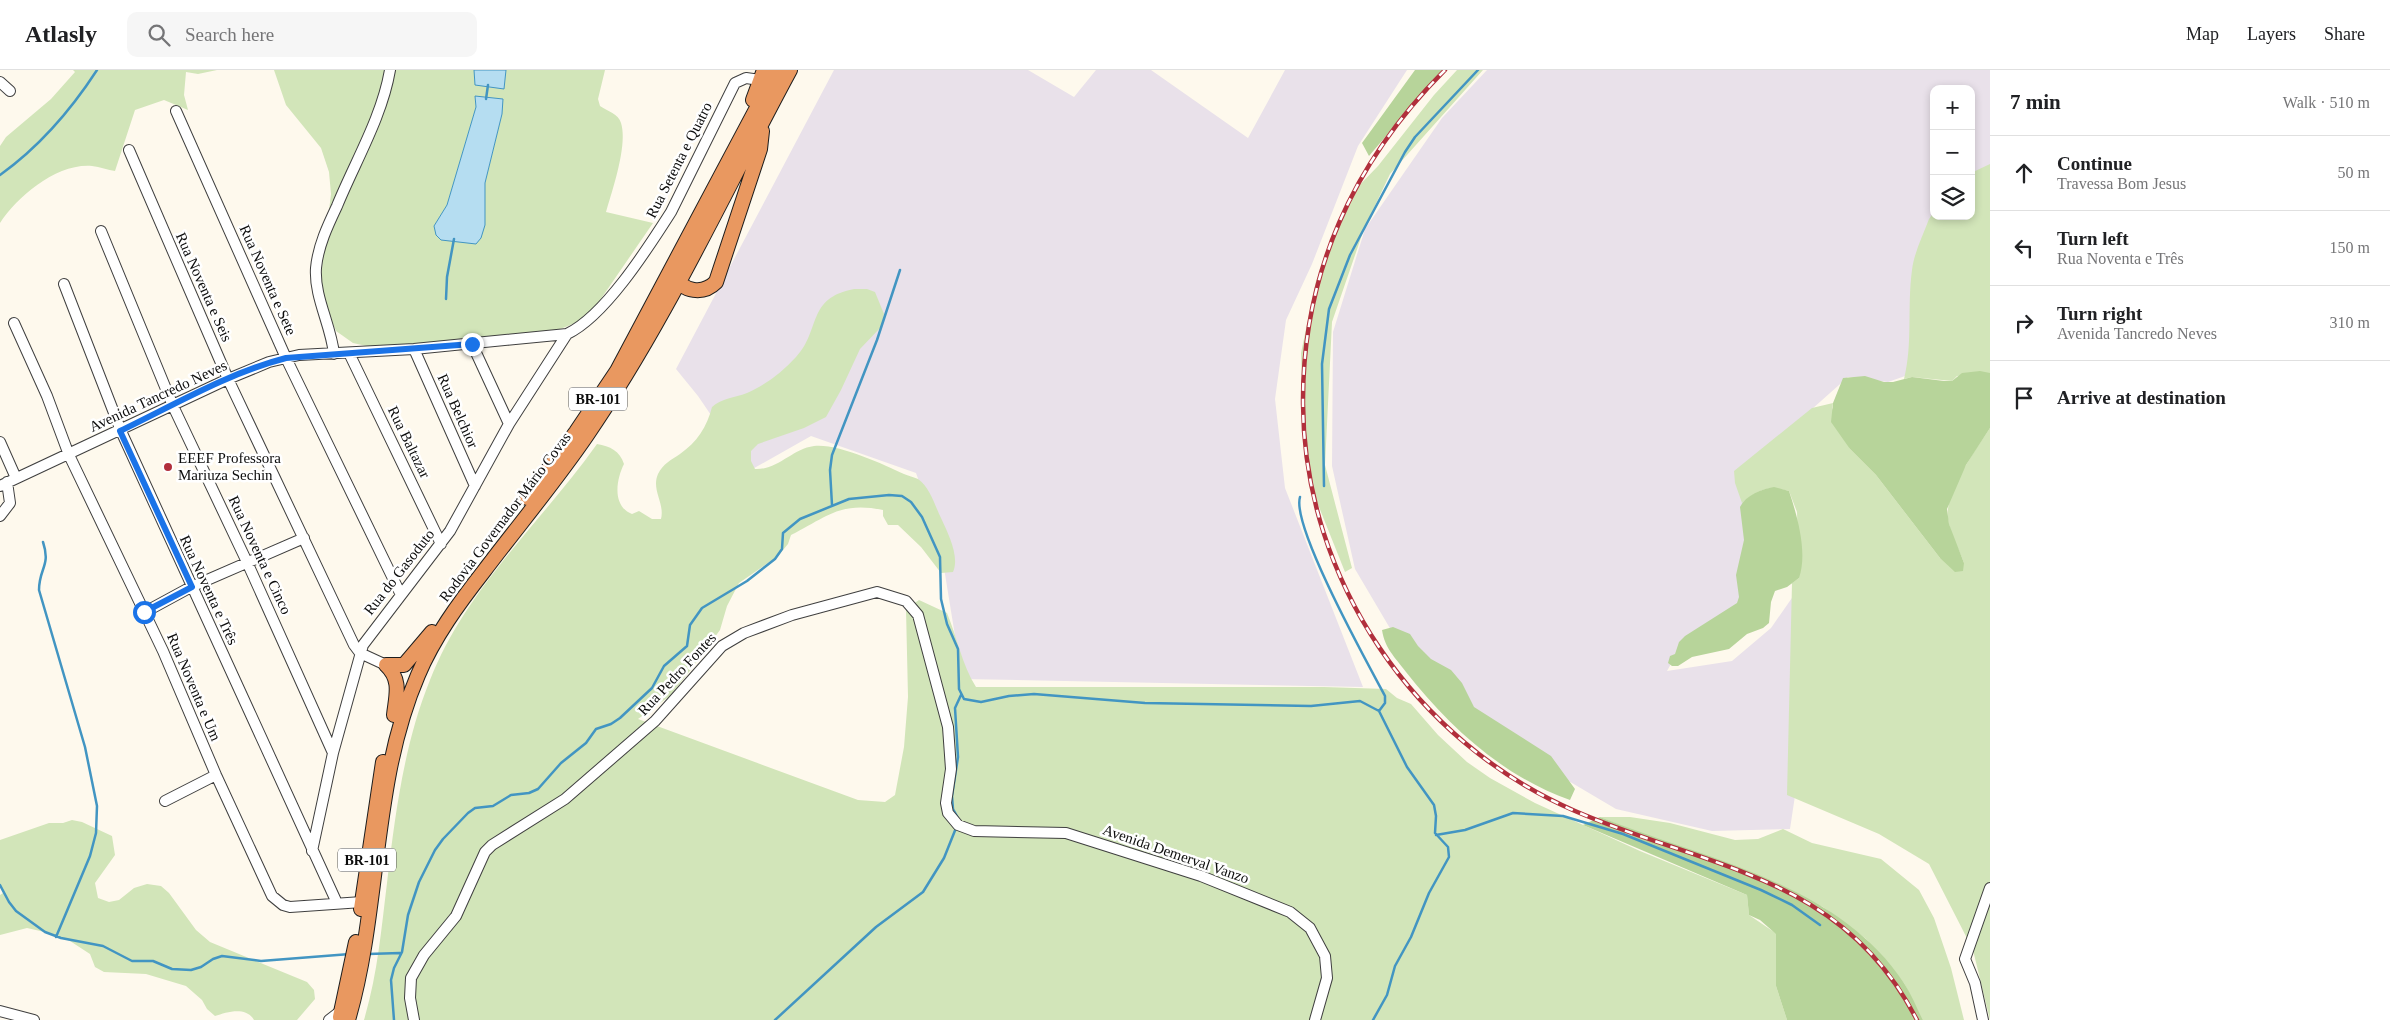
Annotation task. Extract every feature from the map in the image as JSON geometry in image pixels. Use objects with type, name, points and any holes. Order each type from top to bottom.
[{"type":"highway","name":"Rodovia Governador Mário Covas","points":[[343,1017],[361,966],[391,761],[402,720],[418,675],[435,641],[462,600],[586,436],[624,378],[679,283],[758,118],[777,70]]},
{"type":"highway","name":"Rodovia Governador Mário Covas","points":[[343,1017],[362,902],[380,772],[394,715],[408,680],[432,632],[454,598],[576,432],[616,371],[673,263],[758,118],[790,70]]},
{"type":"highway","points":[[673,263],[675,277],[679,283],[690,290],[700,291],[709,288],[720,273],[760,150],[758,118],[753,100],[762,75]]},
{"type":"highway","points":[[386,666],[404,665],[432,632]]},
{"type":"highway","points":[[386,666],[393,672],[396,680],[394,715]]},
{"type":"street","points":[[334,354],[331,333],[316,278],[319,251],[324,233],[375,116],[390,70]]},
{"type":"street","name":"Rua Setenta e Quatro","points":[[567,334],[583,325],[611,296],[659,231],[671,212],[735,83],[746,78],[762,75]]},
{"type":"street","points":[[0,82],[10,91]]},
{"type":"street","name":"Rua Noventa e Sete","points":[[176,111],[286,358],[401,595]]},
{"type":"street","name":"Rua Noventa e Seis","points":[[129,150],[228,379],[354,646],[360,653]]},
{"type":"street","name":"Rua Noventa e Cinco","points":[[101,231],[172,406],[247,562],[333,753]]},
{"type":"street","name":"Rua Noventa e Três","points":[[64,284],[120,431],[337,903]]},
{"type":"street","name":"Rua Noventa e Um","points":[[14,323],[47,396],[69,455],[144,612],[272,896],[283,905],[290,906],[362,902]]},
{"type":"street","name":"Avenida Tancredo Neves","points":[[8,482],[228,379],[269,362],[286,358],[414,349],[567,334]]},
{"type":"street","name":"Rua do Gasoduto","points":[[312,851],[333,753],[360,653],[367,638],[441,544],[509,424],[567,334]]},
{"type":"street","points":[[472,344],[509,424]]},
{"type":"street","name":"Rua Belchior","points":[[414,349],[475,486]]},
{"type":"street","name":"Rua Baltazar","points":[[349,353],[441,544]]},
{"type":"street","points":[[0,442],[10,503],[0,516]]},
{"type":"street","points":[[144,612],[192,587],[304,538]]},
{"type":"street","name":"Rua Pedro Fontes","points":[[414,1020],[410,998],[411,978],[424,955],[456,916],[481,860],[492,845],[565,799],[656,721],[722,646],[744,633],[784,618],[877,592],[888,594],[911,606],[918,615],[948,727],[950,769],[946,803],[948,813],[958,825]]},
{"type":"street","points":[[360,653],[386,666]]},
{"type":"street","points":[[164,801],[216,775]]},
{"type":"street","name":"Avenida Demerval Vanzo","points":[[958,825],[974,831],[1066,833],[1201,876],[1290,912],[1310,928],[1325,956],[1327,978],[1315,1020]]},
{"type":"street","points":[[1983,1020],[1975,983],[1964,959],[1990,888]]},
{"type":"street","points":[[5,1015],[34,1020]]},
{"type":"street","points":[[329,1020],[343,1017]]},
{"type":"shaded area","points":[[834,70],[1028,70],[1074,97],[1096,70],[1151,70],[1248,138],[1285,70],[1407,70],[1358,146],[1312,264],[1286,320],[1275,399],[1285,488],[1363,687],[962,679],[939,537],[916,473],[811,436],[749,471],[698,396],[676,369]]},
{"type":"shaded area","points":[[1487,70],[1990,70],[1990,166],[1975,176],[1975,85],[1930,85],[1930,220],[1933,220],[1908,375],[1888,382],[1848,377],[1738,475],[1746,510],[1744,599],[1682,644],[1667,671],[1732,661],[1771,628],[1794,595],[1816,656],[1790,829],[1712,831],[1616,809],[1501,741],[1391,630],[1355,569],[1332,466],[1333,332],[1365,229],[1442,118]]},
{"type":"green space","points":[[73,70],[217,70],[198,74],[186,72],[184,95],[188,110],[164,100],[135,110],[115,171],[92,166],[79,166],[65,170],[40,183],[28,192],[0,223],[0,146],[6,137],[51,99],[75,72]]},
{"type":"green space","points":[[274,70],[474,70],[504,88],[506,70],[605,70],[598,99],[600,106],[618,117],[623,132],[621,155],[606,212],[653,223],[591,312],[560,329],[545,333],[371,347],[353,343],[336,331],[325,305],[321,277],[331,194],[329,172],[321,148],[286,105]],"holes":[[[475,97],[502,114],[485,183],[485,225],[469,243],[460,241],[434,226],[447,205],[476,107]]]},
{"type":"green space","points":[[1415,70],[1442,70],[1369,156],[1362,143]]},
{"type":"green space","points":[[1457,70],[1483,70],[1390,174],[1364,229],[1332,322],[1325,465],[1352,568],[1345,572],[1313,492],[1303,419],[1301,353],[1316,281],[1350,195],[1378,166],[1434,95]]},
{"type":"green space","points":[[1990,164],[1990,373],[1957,376],[1952,381],[1912,377],[1904,379],[1909,339],[1912,270],[1915,257],[1930,218],[1930,220],[1975,220],[1975,171]]},
{"type":"green space","points":[[854,289],[867,289],[875,292],[884,314],[881,327],[860,349],[826,417],[804,428],[758,444],[751,451],[751,461],[755,469],[763,468],[778,463],[806,448],[824,446],[860,455],[918,479],[929,492],[950,538],[955,559],[953,572],[941,573],[921,547],[898,525],[888,525],[883,516],[883,510],[856,508],[834,512],[791,535],[788,544],[778,556],[739,583],[727,606],[720,630],[692,668],[670,696],[638,719],[858,800],[885,802],[895,795],[904,747],[908,697],[906,609],[919,600],[947,613],[963,660],[976,687],[1324,687],[1386,689],[1397,698],[1411,704],[1438,735],[1467,762],[1490,778],[1535,803],[1640,851],[1747,895],[1749,915],[1777,934],[1776,986],[1787,1020],[364,1020],[376,968],[393,832],[413,729],[430,680],[445,647],[463,615],[506,557],[597,444],[614,450],[624,464],[618,485],[621,505],[632,514],[639,511],[652,519],[661,519],[662,513],[656,486],[658,474],[665,465],[696,439],[707,421],[712,407],[724,400],[754,390],[779,373],[804,347],[816,317],[828,300],[839,293]]},
{"type":"green space","points":[[1980,371],[1990,373],[1990,428],[1966,465],[1947,509],[1949,524],[1964,563],[1963,571],[1955,572],[1940,558],[1876,475],[1850,449],[1831,422],[1833,403],[1843,378],[1865,376],[1884,382],[1893,382],[1912,377],[1952,381],[1962,373]]},
{"type":"green space","points":[[1833,403],[1832,408],[1850,449],[1876,475],[1940,558],[1964,563],[1951,530],[1948,508],[1951,496],[1962,472],[1990,428],[1990,1020],[1973,950],[1929,864],[1879,834],[1787,795],[1792,583],[1799,578],[1797,512],[1789,491],[1782,489],[1764,489],[1742,503],[1735,483],[1734,471],[1812,408]]},
{"type":"green space","points":[[1774,487],[1789,491],[1795,511],[1802,546],[1799,578],[1787,587],[1775,591],[1771,602],[1769,623],[1763,628],[1747,634],[1729,649],[1692,657],[1678,666],[1672,666],[1668,663],[1670,656],[1675,654],[1679,642],[1685,636],[1737,603],[1739,597],[1736,575],[1744,540],[1740,507],[1746,499],[1755,493]]},
{"type":"green space","points":[[1393,627],[1410,634],[1418,646],[1431,659],[1451,670],[1462,683],[1474,707],[1551,756],[1575,789],[1570,800],[1546,790],[1500,764],[1459,731],[1440,712],[1391,652],[1385,642],[1382,630]]},
{"type":"green space","points":[[1600,817],[1630,817],[1670,823],[1735,840],[1758,839],[1783,829],[1812,843],[1881,859],[1919,890],[1934,918],[1951,968],[1964,1020],[1923,1020],[1904,983],[1881,955],[1865,938],[1823,907]]},
{"type":"green space","points":[[1600,817],[1766,878],[1806,897],[1843,920],[1876,949],[1904,983],[1923,1020],[1787,1020],[1776,986],[1776,934],[1760,920],[1749,915],[1747,895],[1583,825]]},
{"type":"green space","points":[[72,820],[82,822],[112,836],[115,855],[95,883],[98,898],[109,902],[119,900],[134,888],[147,884],[161,886],[169,893],[196,930],[210,942],[307,982],[314,990],[315,999],[297,1020],[254,1020],[246,1013],[236,1011],[215,1016],[207,1009],[202,1000],[186,986],[146,974],[104,972],[95,967],[90,954],[70,941],[49,933],[27,928],[0,935],[0,895],[3,893],[0,885],[0,840],[49,823],[63,823]]},
{"type":"water","points":[[474,70],[506,70],[504,89],[475,85]]},
{"type":"water","points":[[475,96],[503,99],[502,114],[485,183],[485,225],[481,238],[476,244],[441,240],[436,235],[434,226],[447,205],[476,107]]},
{"type":"waterway","points":[[0,175],[41,140],[65,113],[97,70]]},
{"type":"waterway","points":[[1324,486],[1322,364],[1329,309],[1350,255],[1405,152],[1415,137],[1478,70]]},
{"type":"waterway","points":[[486,99],[488,85]]},
{"type":"waterway","points":[[446,299],[447,277],[454,239]]},
{"type":"waterway","points":[[832,505],[830,470],[832,455],[877,340],[900,270]]},
{"type":"waterway","points":[[394,1020],[391,980],[394,968],[402,952],[408,915],[419,882],[435,850],[443,839],[475,808],[493,806],[511,795],[529,793],[538,789],[561,763],[586,743],[596,729],[611,724],[620,718],[652,688],[664,666],[687,646],[690,625],[702,608],[747,581],[775,559],[782,549],[783,533],[800,519],[849,499],[889,495],[902,496],[911,502],[922,517],[940,557],[941,599],[947,624],[958,649],[959,689],[964,699],[981,702],[1009,696],[1034,694],[1145,703],[1311,706],[1360,701],[1379,711],[1407,767],[1434,805],[1436,816],[1435,833],[1448,847],[1449,857],[1429,893],[1411,937],[1395,966],[1387,995],[1373,1020]]},
{"type":"waterway","points":[[1300,497],[1300,513],[1318,564],[1348,627],[1385,696],[1385,703],[1379,711]]},
{"type":"waterway","points":[[43,542],[46,557],[39,590],[85,747],[97,806],[96,833],[90,856],[56,937]]},
{"type":"waterway","points":[[958,818],[953,809],[952,796],[958,757],[955,708],[961,695]]},
{"type":"waterway","points":[[1436,835],[1465,830],[1513,813],[1563,816],[1623,834],[1761,890],[1792,905],[1820,925]]},
{"type":"waterway","points":[[775,1020],[876,927],[923,892],[944,858],[956,828]]},
{"type":"waterway","points":[[0,885],[16,911],[45,932],[61,938],[103,946],[132,961],[153,961],[172,969],[191,970],[222,956],[261,961],[350,954]]},
{"type":"waterway","points":[[368,954],[400,953]]},
{"type":"railway","points":[[1445,70],[1412,105],[1384,143],[1359,182],[1339,223],[1323,265],[1312,310],[1305,356],[1303,404],[1308,469],[1323,532],[1347,592],[1379,648],[1419,698],[1465,743],[1517,781],[1575,811],[1625,831],[1723,864],[1769,883],[1812,905],[1851,934],[1887,972],[1917,1020]]},
{"type":"place","name":"EEEF Professora Mariuza Sechin","points":[[168,467]]},
{"type":"route","points":[[144,612],[192,587],[120,431],[228,379],[269,362],[299,355],[472,344]]}]
